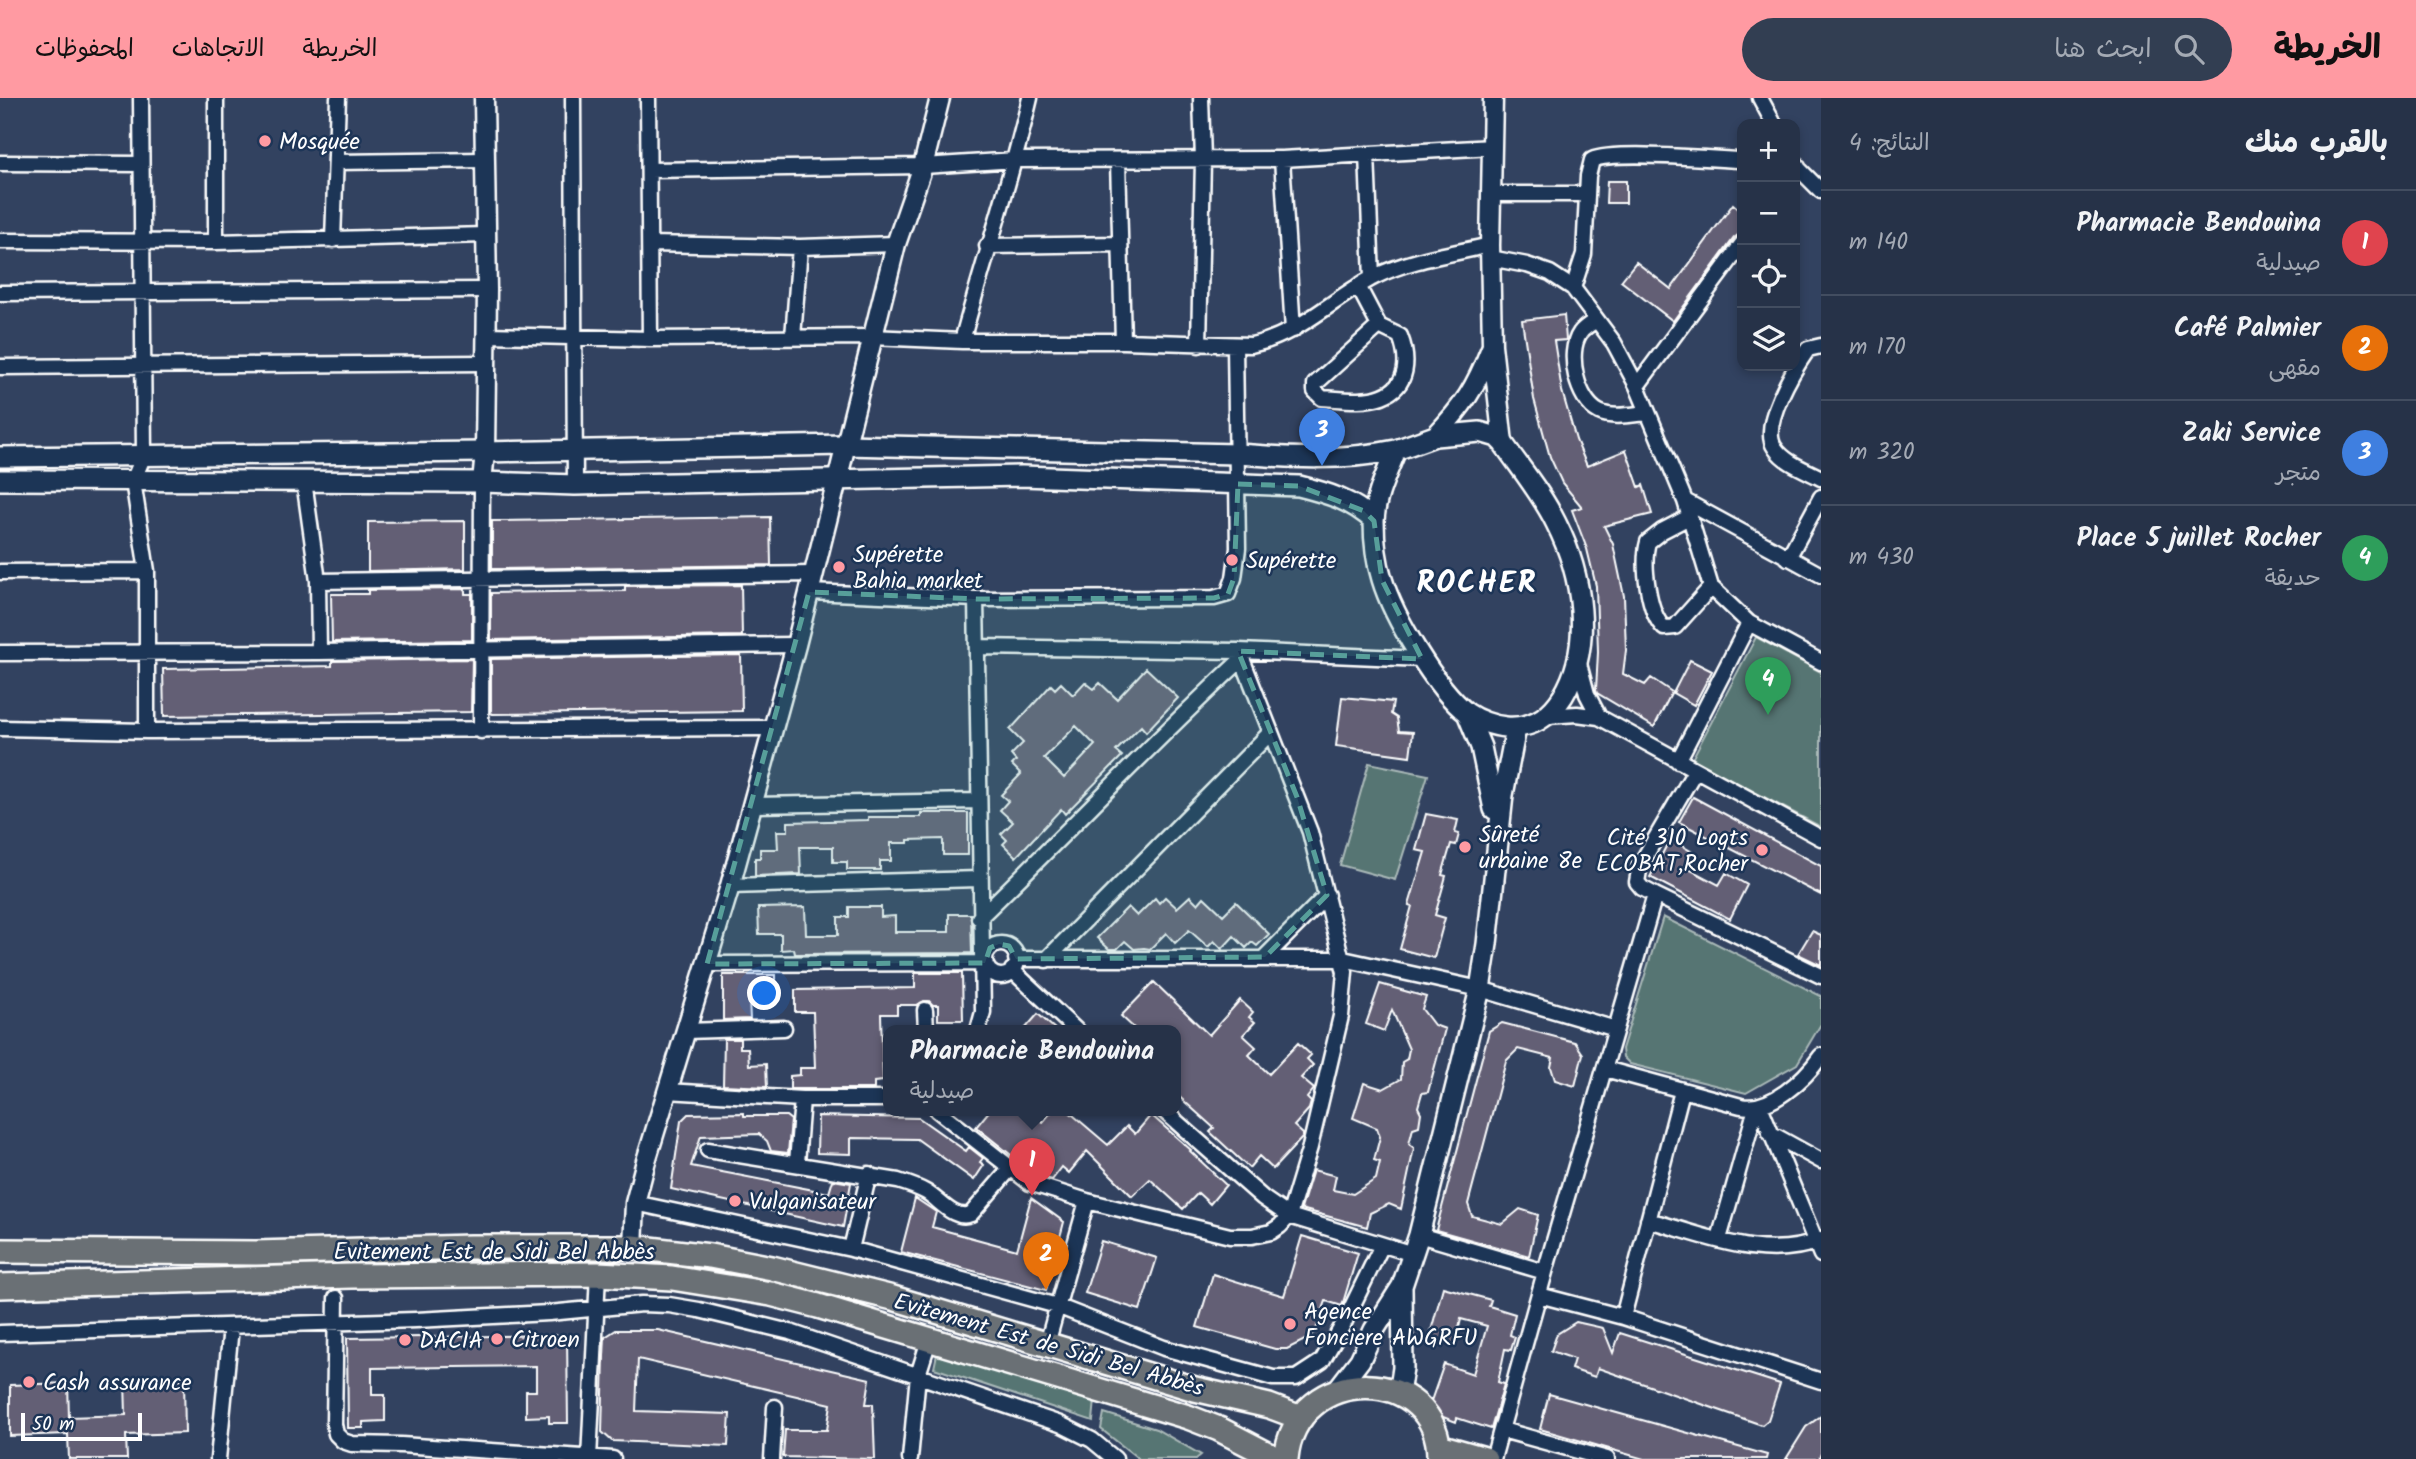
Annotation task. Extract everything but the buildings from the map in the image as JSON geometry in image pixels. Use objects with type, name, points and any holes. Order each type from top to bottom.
[{"type":"highway","name":"Evitement Est de Sidi Bel Abbès","points":[[0,1251],[256,1253],[470,1247],[633,1247],[710,1256],[772,1268],[893,1298],[1195,1389],[1269,1406],[1301,1418]]},
{"type":"highway","name":"Evitement Est de Sidi Bel Abbès","points":[[0,1286],[352,1276],[598,1273],[671,1278],[771,1294],[849,1314],[1188,1417],[1219,1429],[1277,1459]]},
{"type":"highway","points":[[1286,1459],[1292,1432],[1317,1401],[1337,1390],[1368,1385],[1399,1394],[1410,1401],[1429,1421],[1439,1453],[1485,1459]]},
{"type":"main road","points":[[0,457],[845,445],[1237,454],[1286,458],[1365,457],[1396,450],[1435,436],[1479,432],[1497,437],[1503,443],[1557,524],[1571,563],[1581,606],[1581,636],[1578,660],[1570,685],[1547,716],[1531,725],[1516,728],[1490,724],[1467,713]]},
{"type":"main road","points":[[1396,450],[1376,502],[1376,552],[1382,580],[1422,659],[1467,713],[1486,762],[1498,830]]},
{"type":"main road","points":[[0,480],[482,482],[575,485],[1022,476],[1299,486],[1354,505],[1374,521]]},
{"type":"main road","points":[[1337,1390],[1360,1360],[1374,1330],[1402,1286],[1419,1235],[1480,989],[1498,830],[1516,728]]},
{"type":"main road","points":[[1399,1394],[1404,1368],[1402,1286]]},
{"type":"street","points":[[141,98],[144,455],[134,481],[147,571],[146,731]]},
{"type":"street","points":[[216,98],[216,242]]},
{"type":"street","points":[[333,240],[338,98]]},
{"type":"street","points":[[481,731],[480,578],[487,289],[484,98]]},
{"type":"street","points":[[573,98],[575,485]]},
{"type":"street","points":[[648,98],[650,339]]},
{"type":"street","points":[[633,1247],[635,1203],[656,1124],[730,886],[796,645],[871,337],[896,244],[923,166],[940,98]]},
{"type":"street","points":[[961,341],[987,246],[1016,160],[1030,98]]},
{"type":"street","points":[[1199,345],[1203,160],[1201,98]]},
{"type":"street","points":[[1493,98],[1490,251],[1492,345],[1503,443]]},
{"type":"street","points":[[1760,98],[1771,119]]},
{"type":"street","points":[[649,170],[923,166],[1016,160],[1282,159],[1493,147]]},
{"type":"street","points":[[1367,154],[1372,278]]},
{"type":"street","points":[[1573,288],[1584,254],[1590,164],[1597,157],[1737,160]]},
{"type":"street","points":[[1282,159],[1293,330]]},
{"type":"street","points":[[336,162],[485,160]]},
{"type":"street","points":[[1118,161],[1123,341]]},
{"type":"street","points":[[0,163],[141,164]]},
{"type":"street","points":[[1800,172],[1821,191]]},
{"type":"street","points":[[1492,194],[1587,194]]},
{"type":"street","points":[[0,241],[216,242],[486,235]]},
{"type":"street","points":[[650,244],[800,247],[896,244]]},
{"type":"street","points":[[987,246],[1119,244]]},
{"type":"street","points":[[1637,386],[1741,245]]},
{"type":"street","points":[[793,337],[800,247]]},
{"type":"street","points":[[486,335],[650,339],[871,337],[961,341],[1123,341],[1251,345],[1272,341],[1293,330],[1358,286],[1393,268],[1490,251],[1550,273],[1573,288],[1626,363],[1637,386],[1685,501],[1711,587],[1749,623],[1821,662]]},
{"type":"street","points":[[1358,286],[1379,326],[1399,337],[1406,351],[1406,369],[1399,385],[1383,396],[1368,399],[1322,398],[1315,391],[1315,384],[1379,326]]},
{"type":"street","points":[[0,293],[487,289]]},
{"type":"street","points":[[1597,320],[1586,326],[1578,335],[1575,345],[1575,372],[1584,397],[1592,408],[1609,415],[1648,413]]},
{"type":"street","points":[[809,592],[976,599],[1214,598],[1228,594],[1234,578],[1238,548],[1235,345]]},
{"type":"street","points":[[1435,436],[1462,407],[1479,378],[1492,345]]},
{"type":"street","points":[[1821,346],[1808,349],[1796,365],[1771,423],[1769,437],[1776,450],[1793,464],[1821,478]]},
{"type":"street","points":[[0,367],[485,363]]},
{"type":"street","points":[[304,481],[318,581],[319,652]]},
{"type":"street","points":[[1788,558],[1821,497]]},
{"type":"street","points":[[1685,501],[1821,575]]},
{"type":"street","points":[[1689,517],[1661,531],[1648,542],[1646,571],[1656,617],[1664,628],[1675,627],[1711,587]]},
{"type":"street","points":[[0,572],[147,571]]},
{"type":"street","points":[[318,581],[814,573]]},
{"type":"street","points":[[976,599],[979,918],[983,963],[979,1025]]},
{"type":"street","points":[[1678,761],[1749,623]]},
{"type":"street","points":[[0,653],[319,652],[796,645]]},
{"type":"street","points":[[977,647],[1422,659]]},
{"type":"street","points":[[944,1116],[1030,1183],[1087,1201],[1230,1236],[1252,1236],[1271,1232],[1289,1216],[1310,1147],[1341,1016],[1345,983],[1343,959],[1310,832],[1241,655]]},
{"type":"street","points":[[979,918],[1096,804],[1241,655]]},
{"type":"street","points":[[1578,660],[1587,694],[1600,717]]},
{"type":"street","points":[[1547,716],[1600,717],[1821,838]]},
{"type":"street","points":[[0,727],[146,731],[773,728]]},
{"type":"street","points":[[1046,960],[1271,732]]},
{"type":"street","points":[[1695,771],[1640,865],[1637,882],[1655,895],[1821,976]]},
{"type":"street","points":[[751,804],[978,801]]},
{"type":"street","points":[[730,886],[979,878]]},
{"type":"street","points":[[1265,957],[1327,895]]},
{"type":"street","points":[[1493,1459],[1655,895]]},
{"type":"street","points":[[983,963],[990,948],[999,944],[1009,946],[1013,950],[1014,965],[1071,1025]]},
{"type":"street","points":[[983,963],[996,975],[1002,975],[1014,965],[1046,960],[1265,957],[1343,959],[1480,989],[1616,1029]]},
{"type":"street","points":[[706,964],[983,963]]},
{"type":"street","points":[[925,1010],[926,1025]]},
{"type":"street","points":[[687,1031],[784,1028]]},
{"type":"street","points":[[1605,1069],[1741,1106],[1758,1107],[1815,1076],[1821,1056]]},
{"type":"street","points":[[667,1091],[802,1099],[883,1099]]},
{"type":"street","points":[[1623,1317],[1682,1091]]},
{"type":"street","points":[[797,1163],[802,1099]]},
{"type":"street","points":[[1648,1220],[1759,1249],[1774,1251],[1819,1246],[1758,1107]]},
{"type":"street","points":[[1719,1239],[1758,1107]]},
{"type":"street","points":[[1170,1116],[1263,1198],[1289,1216],[1413,1254]]},
{"type":"street","points":[[1770,1133],[1821,1161]]},
{"type":"street","points":[[708,1150],[869,1174],[898,1181],[928,1193],[954,1213],[964,1216],[971,1214],[1010,1169]]},
{"type":"street","points":[[851,1249],[869,1174]]},
{"type":"street","points":[[1047,1344],[1087,1201]]},
{"type":"street","points":[[635,1203],[851,1249],[1057,1306],[1164,1348],[1273,1378],[1296,1378],[1322,1361],[1382,1245]]},
{"type":"street","points":[[1419,1235],[1545,1272]]},
{"type":"street","points":[[589,1457],[598,1273]]},
{"type":"street","points":[[352,1276],[336,1298],[334,1424],[336,1434],[343,1441],[401,1452],[613,1459]]},
{"type":"street","points":[[314,1278],[336,1298]]},
{"type":"street","points":[[1539,1295],[1623,1317],[1821,1381]]},
{"type":"street","points":[[0,1333],[336,1323],[597,1309],[642,1304],[669,1305],[790,1332],[1060,1424],[1092,1440],[1115,1459]]},
{"type":"street","points":[[218,1459],[230,1327]]},
{"type":"street","points":[[910,1459],[918,1375],[929,1340]]},
{"type":"street","points":[[772,1459],[775,1407]]},
{"type":"street","points":[[1502,1430],[1607,1459]]},
{"type":"highlighted area","points":[[1238,484],[1299,486],[1364,511],[1374,521],[1382,580],[1422,659],[1238,651],[1297,797],[1327,895],[1265,957],[1016,959],[1009,946],[999,944],[990,948],[985,963],[707,964],[809,592],[976,599],[1214,598],[1228,594],[1234,578]]},
{"type":"green space","points":[[1756,637],[1821,672],[1821,827],[1692,759]]},
{"type":"green space","points":[[1369,763],[1428,775],[1395,880],[1340,865]]},
{"type":"green space","points":[[1663,917],[1821,996],[1821,1024],[1797,1064],[1746,1093],[1630,1064],[1623,1057],[1622,1049]]},
{"type":"green space","points":[[937,1354],[1095,1400],[1093,1421],[934,1368]]},
{"type":"green space","points":[[1104,1413],[1156,1429],[1201,1455],[1196,1459],[1139,1459],[1101,1429]]},
{"type":"place","name":"Mosquée","points":[[265,141]]},
{"type":"place","name":"Zaki Service","points":[[1322,466]]},
{"type":"place","name":"Supérette","points":[[1232,560]]},
{"type":"place","name":"Supérette Bahia market","points":[[839,567]]},
{"type":"place","name":"Place 5 juillet Rocher","points":[[1768,715]]},
{"type":"place","name":"Sûreté urbaine 8e","points":[[1465,847]]},
{"type":"place","name":"Cité 310 Logts ECOBAT,Rocher","points":[[1762,850]]},
{"type":"place","name":"Pharmacie Bendouina","points":[[1032,1196]]},
{"type":"place","name":"Vulganisateur","points":[[735,1201]]},
{"type":"place","name":"Café Palmier","points":[[1046,1290]]},
{"type":"place","name":"Agence Fonciere AWGRFU","points":[[1290,1324]]},
{"type":"place","name":"Citroen","points":[[497,1339]]},
{"type":"place","name":"DACIA","points":[[405,1340]]},
{"type":"place","name":"Cash assurance","points":[[29,1382]]},
{"type":"district","name":"ROCHER","points":[[1477,582]]}]
